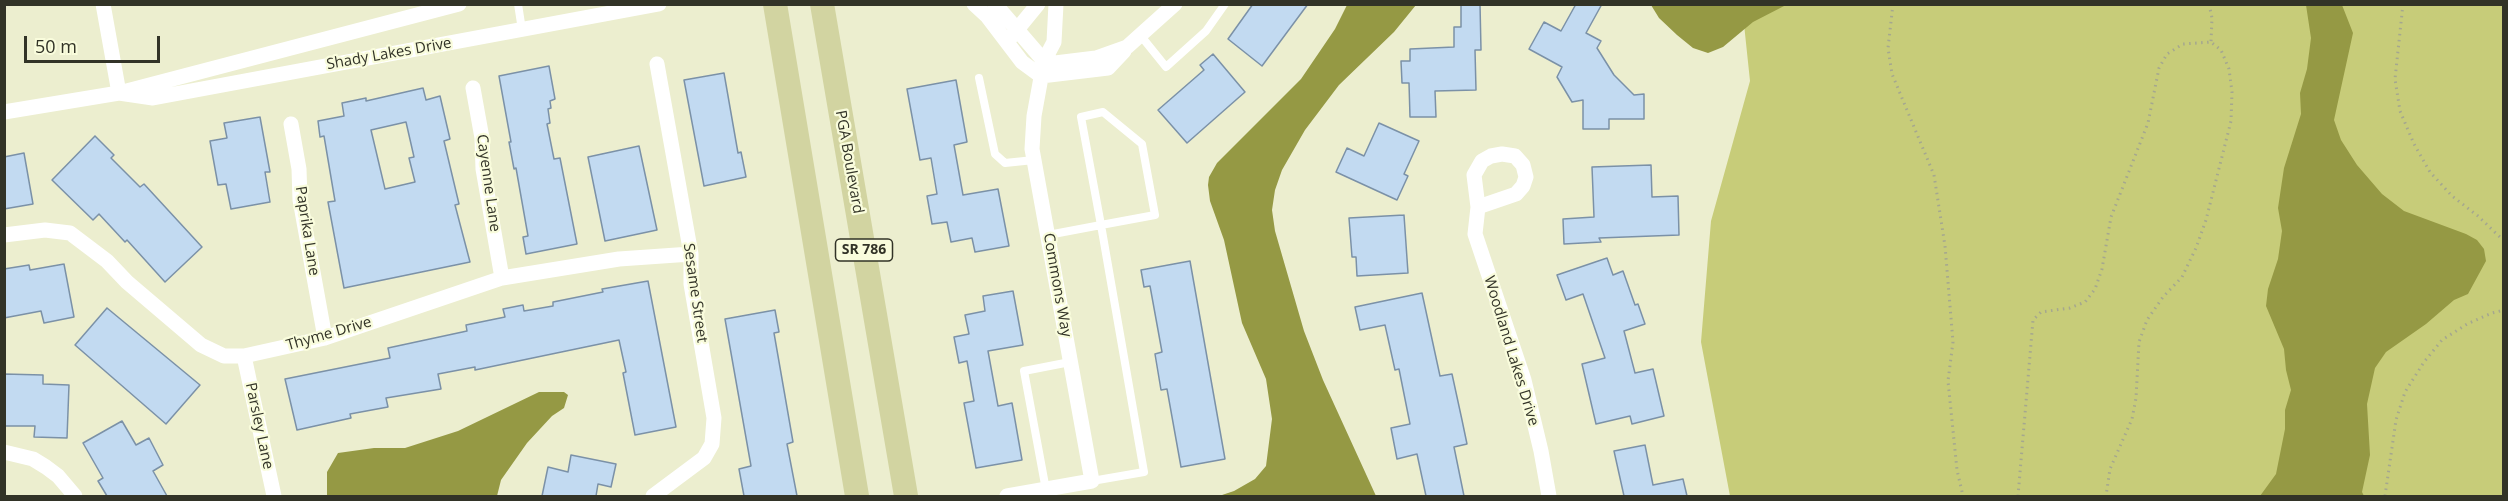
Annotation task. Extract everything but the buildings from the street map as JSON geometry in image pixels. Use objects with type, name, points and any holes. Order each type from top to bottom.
[{"type":"main road","name":"SR 786","points":[[775,4],[857,496]]},
{"type":"main road","name":"PGA Boulevard","points":[[822,4],[906,496]]},
{"type":"street","points":[[103,4],[118,93]]},
{"type":"street","name":"Shady Lakes Drive","points":[[4,112],[118,93],[459,4]]},
{"type":"street","name":"Shady Lakes Drive","points":[[118,93],[153,98],[659,4]]},
{"type":"street","points":[[974,4],[1012,36],[1043,69],[1055,63],[1096,58],[1127,47],[1175,4]]},
{"type":"street","points":[[995,4],[1012,36]]},
{"type":"street","points":[[1012,36],[1038,4]]},
{"type":"street","name":"Commons Way","points":[[1056,4],[1054,42],[1043,69],[1034,116],[1032,149],[1092,482]]},
{"type":"street","name":"Sesame Street","points":[[653,496],[704,458],[712,444],[714,418],[691,284],[691,254],[657,64]]},
{"type":"street","name":"Cayenne Lane","points":[[473,88],[482,138],[483,169],[502,278]]},
{"type":"street","name":"Paprika Lane","points":[[291,124],[299,169],[300,200],[325,338]]},
{"type":"street","name":"Woodland Lakes Drive","points":[[1478,207],[1475,220],[1478,248],[1524,381],[1549,496]]},
{"type":"street","name":"Thyme Drive","points":[[4,235],[45,230],[70,232],[107,261],[127,282],[201,345],[224,356],[244,356],[325,338],[502,278],[619,259],[691,254]]},
{"type":"street","name":"Parsley Lane","points":[[244,356],[274,496]]},
{"type":"street","points":[[4,452],[33,459],[46,466],[75,496]]},
{"type":"street","points":[[1007,496],[1092,482]]},
{"type":"lane","points":[[518,4],[522,30]]},
{"type":"lane","points":[[1141,36],[1166,67],[1206,32],[1224,4]]},
{"type":"lane","points":[[979,78],[995,154],[1005,163],[1034,160]]},
{"type":"lane","points":[[1048,235],[1101,225],[1155,215],[1142,144],[1103,112],[1081,117],[1101,225],[1144,472],[1092,482]]},
{"type":"lane","points":[[1046,490],[1024,371],[1070,362]]},
{"type":"path","points":[[1893,4],[1888,48],[1892,74],[1935,175],[1945,246],[1953,342],[1948,381],[1957,470],[1963,496]]},
{"type":"path","points":[[2209,4],[2212,18],[2211,42]]},
{"type":"path","points":[[2403,4],[2395,80],[2400,111],[2414,144],[2430,172],[2452,196],[2478,216],[2504,241]]},
{"type":"path","points":[[2018,496],[2033,320],[2041,312],[2070,308],[2085,302],[2096,289],[2111,217],[2148,123],[2159,68],[2167,54],[2183,44],[2211,42],[2221,50],[2229,69],[2232,92],[2231,121],[2206,220],[2196,248],[2182,277],[2163,297],[2147,320],[2139,342],[2136,398],[2132,419],[2110,469],[2106,496]]},
{"type":"path","points":[[2385,496],[2396,420],[2405,392],[2424,362],[2442,340],[2467,324],[2504,310]]},
{"type":"shaded area","points":[[1347,5],[1416,5],[1394,32],[1339,85],[1305,130],[1282,170],[1275,190],[1272,210],[1275,231],[1304,331],[1323,380],[1376,496],[1219,496],[1234,491],[1255,479],[1266,466],[1272,419],[1266,379],[1242,323],[1224,240],[1210,201],[1209,177],[1217,163],[1301,79],[1335,29]]},
{"type":"shaded area","points":[[1651,5],[1786,5],[1753,22],[1723,47],[1708,53],[1693,48],[1677,35],[1659,18]]},
{"type":"shaded area","points":[[1742,5],[2503,5],[2503,496],[1730,496],[1701,342],[1711,221],[1750,81]]},
{"type":"shaded area","points":[[2306,5],[2342,5],[2353,33],[2334,120],[2341,140],[2357,165],[2382,194],[2404,211],[2477,240],[2484,249],[2486,261],[2468,294],[2454,300],[2426,324],[2386,352],[2375,368],[2367,404],[2370,455],[2362,492],[2364,496],[2260,496],[2276,474],[2285,429],[2285,410],[2291,390],[2284,349],[2266,306],[2268,289],[2278,259],[2282,231],[2278,208],[2284,168],[2301,114],[2300,93],[2307,69],[2311,38]]},
{"type":"shaded area","points":[[539,392],[564,392],[568,395],[564,408],[552,416],[527,443],[501,480],[497,496],[327,496],[327,472],[338,453],[374,448],[405,448],[458,431]]}]
